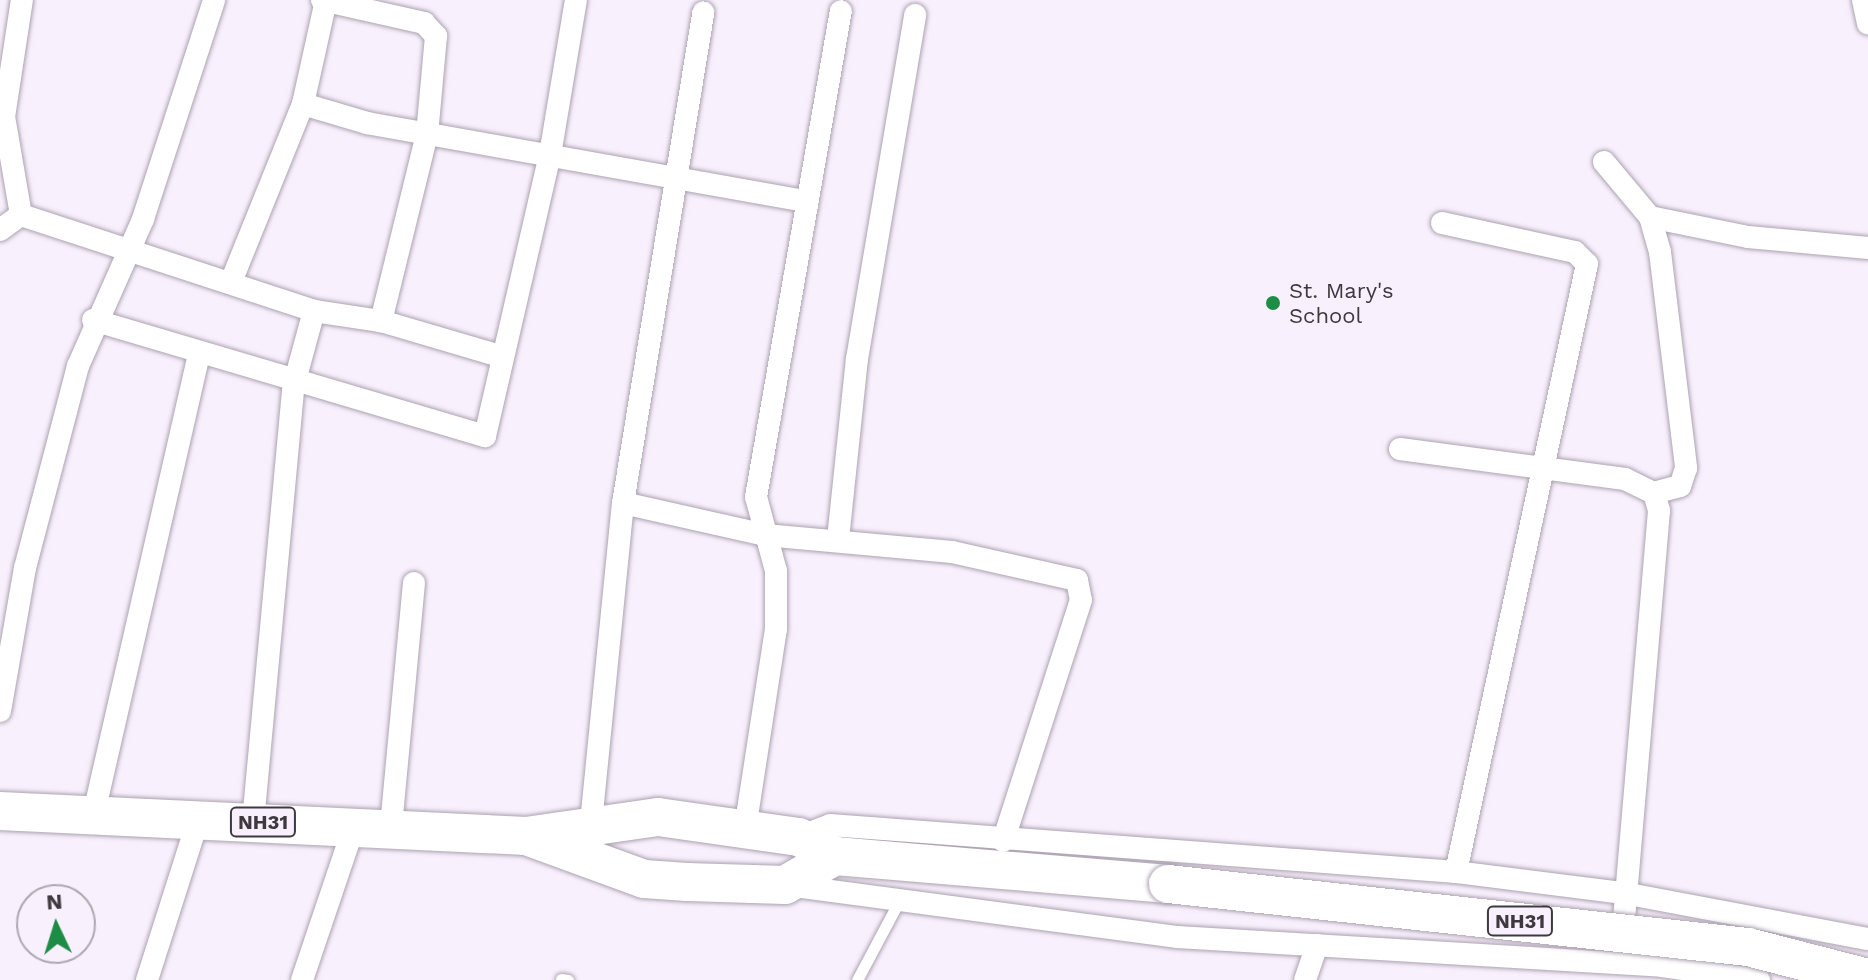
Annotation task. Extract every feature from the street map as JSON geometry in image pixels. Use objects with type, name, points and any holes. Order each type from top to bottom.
[{"type":"highway","name":"NH31","points":[[0,811],[93,817],[373,824],[526,836],[644,879],[785,885]]},
{"type":"highway","name":"NH31","points":[[526,836],[591,823],[691,821],[799,837],[835,856],[1168,884],[1748,947],[1868,978]]},
{"type":"highway","points":[[687,882],[708,870],[714,844],[691,821]]},
{"type":"highway","points":[[785,885],[835,856]]},
{"type":"street","points":[[21,215],[2,92],[22,0]]},
{"type":"street","points":[[0,711],[25,568],[93,320],[125,248],[143,219],[214,0]]},
{"type":"street","points":[[231,282],[303,104],[324,0],[434,30],[427,134],[381,321]]},
{"type":"street","points":[[93,320],[478,438],[488,432],[550,155],[576,0]]},
{"type":"street","points":[[1863,0],[1868,23]]},
{"type":"street","points":[[745,829],[776,629],[776,571],[756,497],[805,201],[841,11]]},
{"type":"street","points":[[591,823],[623,503],[703,12]]},
{"type":"street","points":[[838,539],[857,359],[915,15]]},
{"type":"street","points":[[303,104],[427,134],[676,174],[805,201]]},
{"type":"street","points":[[1604,162],[1650,217],[1686,468],[1680,486],[1654,493]]},
{"type":"street","points":[[21,215],[314,311],[381,321],[503,357]]},
{"type":"street","points":[[1,234],[21,215]]},
{"type":"street","points":[[1650,217],[1760,239],[1868,248]]},
{"type":"street","points":[[1442,223],[1575,252],[1587,264],[1456,872]]},
{"type":"street","points":[[253,822],[294,384],[314,311]]},
{"type":"street","points":[[93,817],[199,353]]},
{"type":"street","points":[[1400,449],[1641,482],[1654,493],[1659,511],[1629,894],[1619,964]]},
{"type":"street","points":[[623,503],[765,535],[838,539],[952,552],[1077,580],[1081,600],[1003,841]]},
{"type":"street","points":[[302,980],[373,824],[414,583]]},
{"type":"street","points":[[147,980],[198,820]]},
{"type":"street","points":[[799,837],[830,825],[1003,841],[1456,872],[1629,894],[1868,939]]},
{"type":"street","points":[[785,885],[1177,937],[1619,964],[1759,980]]},
{"type":"street","points":[[1305,980],[1317,945]]},
{"type":"lane","points":[[857,980],[899,901]]},
{"type":"lane","points":[[561,979],[568,980]]},
{"type":"place","name":"St. Mary's School","points":[[1273,303]]}]
